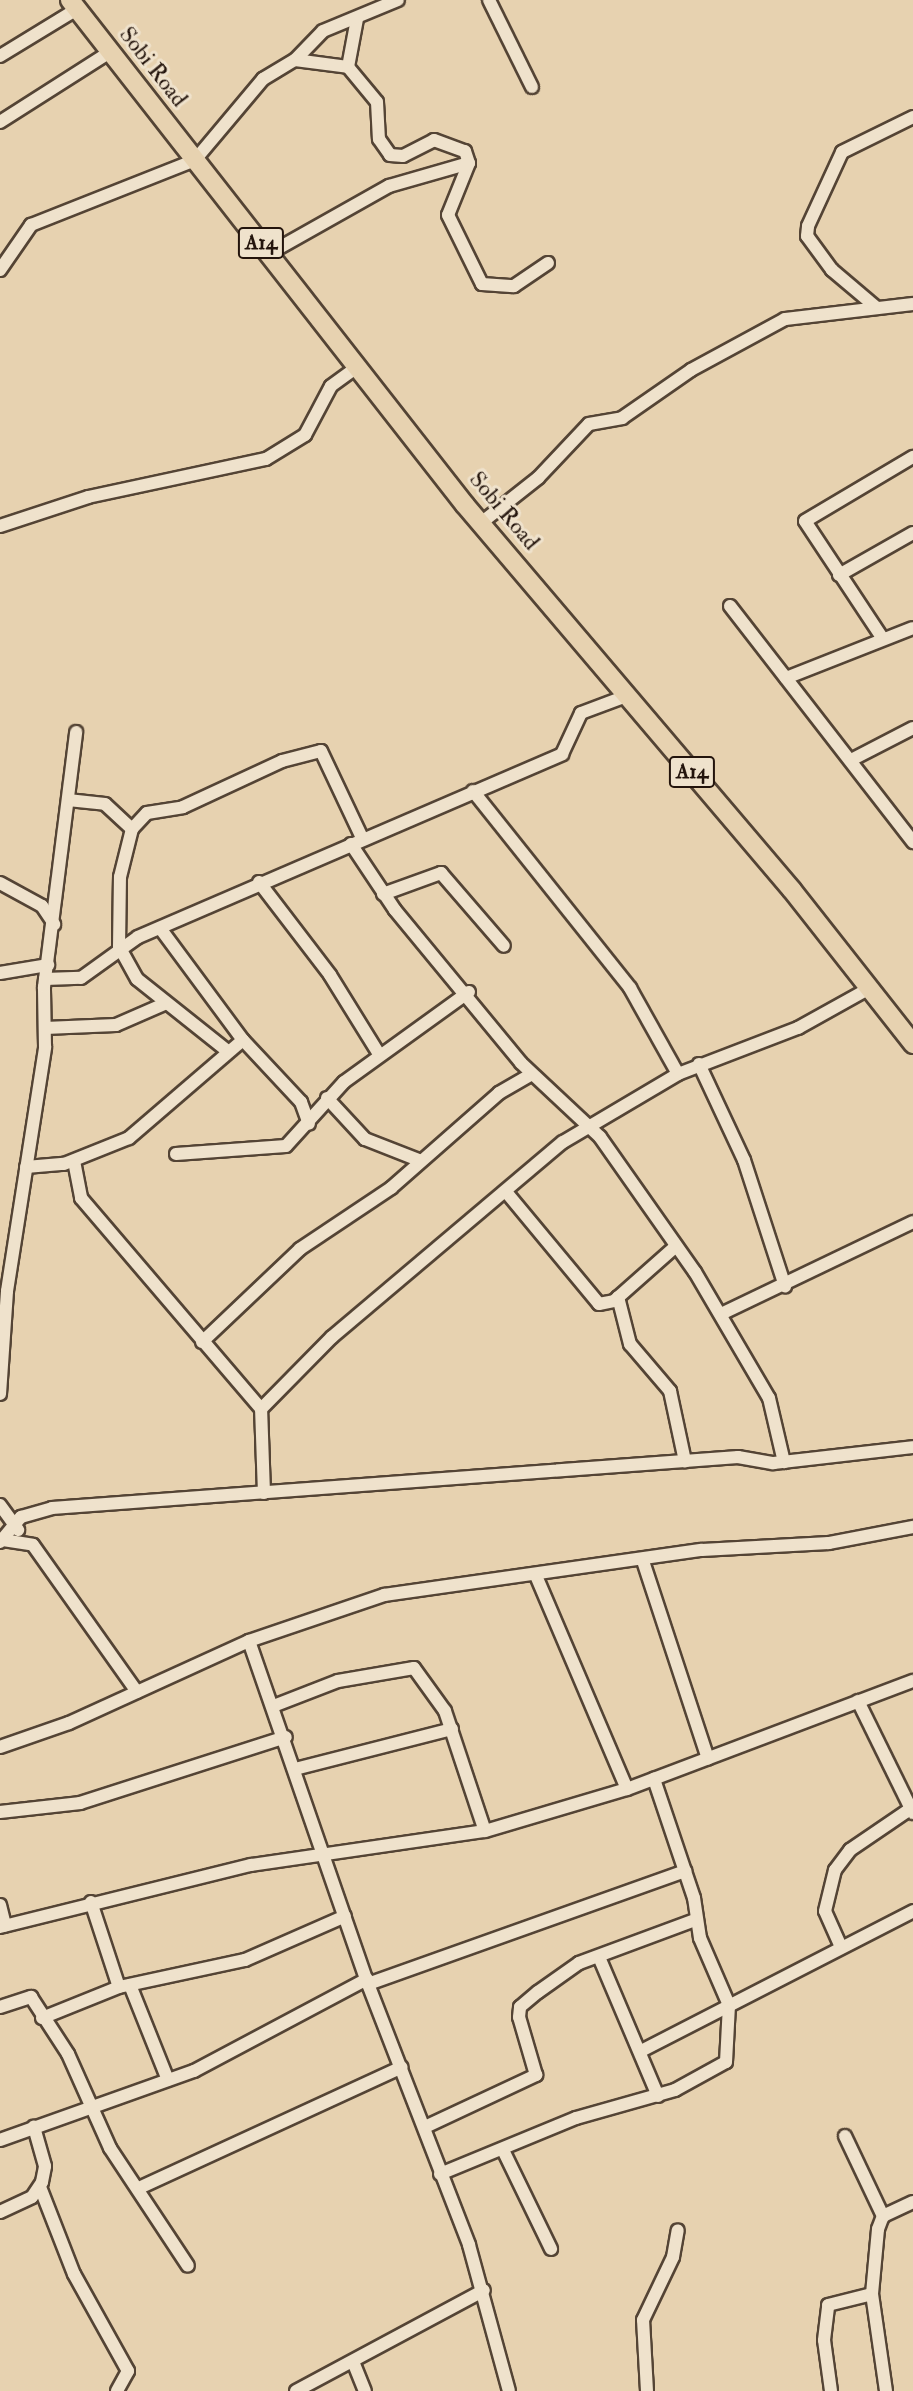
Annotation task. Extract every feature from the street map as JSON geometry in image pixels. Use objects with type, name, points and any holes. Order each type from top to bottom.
[{"type":"highway","name":"Sobi Road","points":[[74,5],[359,366],[465,505],[629,695],[913,1044]]},
{"type":"street","points":[[348,66],[363,17],[374,0]]},
{"type":"street","points":[[0,270],[31,225],[195,160],[263,79],[295,61],[331,26],[363,17],[398,0]]},
{"type":"street","points":[[489,0],[532,87]]},
{"type":"street","points":[[0,56],[74,5]]},
{"type":"street","points":[[0,121],[110,52]]},
{"type":"street","points":[[295,61],[348,66],[377,102],[379,139],[390,155],[403,156],[434,140],[465,151],[469,163],[448,207],[472,274],[482,284],[514,286],[548,263]]},
{"type":"street","points":[[877,308],[832,270],[807,236],[808,226],[842,152],[913,117]]},
{"type":"street","points":[[270,253],[389,186],[469,163]]},
{"type":"street","points":[[481,523],[538,478],[589,424],[622,418],[691,369],[785,319],[913,304]]},
{"type":"street","points":[[0,526],[88,497],[266,459],[305,435],[331,386],[359,366]]},
{"type":"street","points":[[883,639],[805,522],[913,457]]},
{"type":"street","points":[[839,575],[913,533]]},
{"type":"street","points":[[730,606],[912,839]]},
{"type":"street","points":[[786,678],[913,628]]},
{"type":"street","points":[[45,979],[81,978],[119,947],[259,883],[562,754],[581,713],[629,695]]},
{"type":"street","points":[[850,760],[913,728]]},
{"type":"street","points":[[0,1394],[3,1322],[45,1028],[45,979],[76,732]]},
{"type":"street","points":[[225,1049],[164,1004],[136,979],[119,947],[122,856],[132,829],[147,813],[183,807],[282,761],[321,751],[357,842],[383,894],[469,992],[532,1074],[588,1129],[676,1247],[721,1314],[769,1398],[783,1462]]},
{"type":"street","points":[[473,791],[630,988],[678,1074]]},
{"type":"street","points":[[68,800],[105,804],[132,829]]},
{"type":"street","points":[[383,894],[441,873],[503,946]]},
{"type":"street","points":[[0,883],[42,906],[54,924]]},
{"type":"street","points":[[259,883],[373,1037],[379,1054]]},
{"type":"street","points":[[160,928],[243,1040],[305,1107],[309,1124]]},
{"type":"street","points":[[0,973],[48,965]]},
{"type":"street","points":[[261,1409],[331,1337],[507,1193],[563,1142],[678,1074],[798,1028],[870,988]]},
{"type":"street","points":[[176,1154],[286,1146],[309,1124],[324,1102],[379,1054],[469,992]]},
{"type":"street","points":[[45,1028],[116,1025],[164,1004]]},
{"type":"street","points":[[373,1037],[396,1042]]},
{"type":"street","points":[[26,1167],[74,1161],[148,1126],[225,1049],[243,1040]]},
{"type":"street","points":[[699,1064],[744,1160],[785,1286]]},
{"type":"street","points":[[202,1342],[300,1249],[421,1161],[499,1093],[532,1074]]},
{"type":"street","points":[[305,1107],[324,1102]]},
{"type":"street","points":[[324,1102],[365,1139],[421,1161]]},
{"type":"street","points":[[74,1161],[81,1198],[261,1409],[264,1493]]},
{"type":"street","points":[[507,1193],[599,1304],[618,1297],[676,1247]]},
{"type":"street","points":[[721,1314],[785,1286],[913,1222]]},
{"type":"street","points":[[618,1297],[630,1343],[670,1391],[685,1461]]},
{"type":"street","points":[[2,1541],[15,1523],[52,1508],[685,1461],[783,1462],[913,1447]]},
{"type":"street","points":[[0,1505],[15,1523],[23,1541],[51,1567],[137,1692]]},
{"type":"street","points":[[0,1747],[137,1692],[249,1641],[384,1595],[537,1578],[702,1550],[829,1543],[913,1527]]},
{"type":"street","points":[[2,1541],[23,1541]]},
{"type":"street","points":[[643,1561],[708,1759]]},
{"type":"street","points":[[537,1578],[628,1788]]},
{"type":"street","points":[[249,1641],[276,1705],[367,1981],[425,2127],[484,2290],[509,2391]]},
{"type":"street","points":[[276,1705],[338,1681],[404,1666],[425,1675],[452,1729],[485,1831]]},
{"type":"street","points":[[0,1905],[3,1926],[91,1902],[251,1865],[327,1857],[485,1831],[654,1779],[913,1681]]},
{"type":"street","points":[[841,1947],[825,1911],[835,1870],[850,1850],[912,1809],[858,1701]]},
{"type":"street","points":[[295,1769],[452,1729]]},
{"type":"street","points":[[0,1812],[80,1803],[286,1737]]},
{"type":"street","points":[[440,2174],[576,2118],[658,2096],[726,2062],[729,2006],[695,1920],[685,1871],[654,1779]]},
{"type":"street","points":[[0,2140],[89,2106],[169,2080],[270,2034],[367,1981],[685,1871]]},
{"type":"street","points":[[91,1902],[124,1986],[169,2080]]},
{"type":"street","points":[[643,2050],[913,1911]]},
{"type":"street","points":[[42,2018],[124,1986],[245,1960],[345,1916]]},
{"type":"street","points":[[425,2127],[536,2076],[520,2007],[579,1963],[695,1920]]},
{"type":"street","points":[[599,1957],[643,2050],[658,2096]]},
{"type":"street","points":[[0,2007],[27,1994],[68,2054],[89,2106],[188,2266]]},
{"type":"street","points":[[139,2188],[402,2067]]},
{"type":"street","points":[[34,2127],[45,2166],[40,2187],[74,2274],[128,2371],[117,2391]]},
{"type":"street","points":[[845,2136],[883,2216],[872,2294],[886,2391]]},
{"type":"street","points":[[503,2150],[551,2249]]},
{"type":"street","points":[[0,2211],[40,2187]]},
{"type":"street","points":[[883,2216],[913,2202]]},
{"type":"street","points":[[646,2391],[643,2320],[673,2258],[678,2230]]},
{"type":"street","points":[[296,2391],[354,2364],[484,2290]]},
{"type":"street","points":[[831,2391],[824,2340],[828,2305],[872,2294]]},
{"type":"street","points":[[354,2364],[365,2391]]}]
